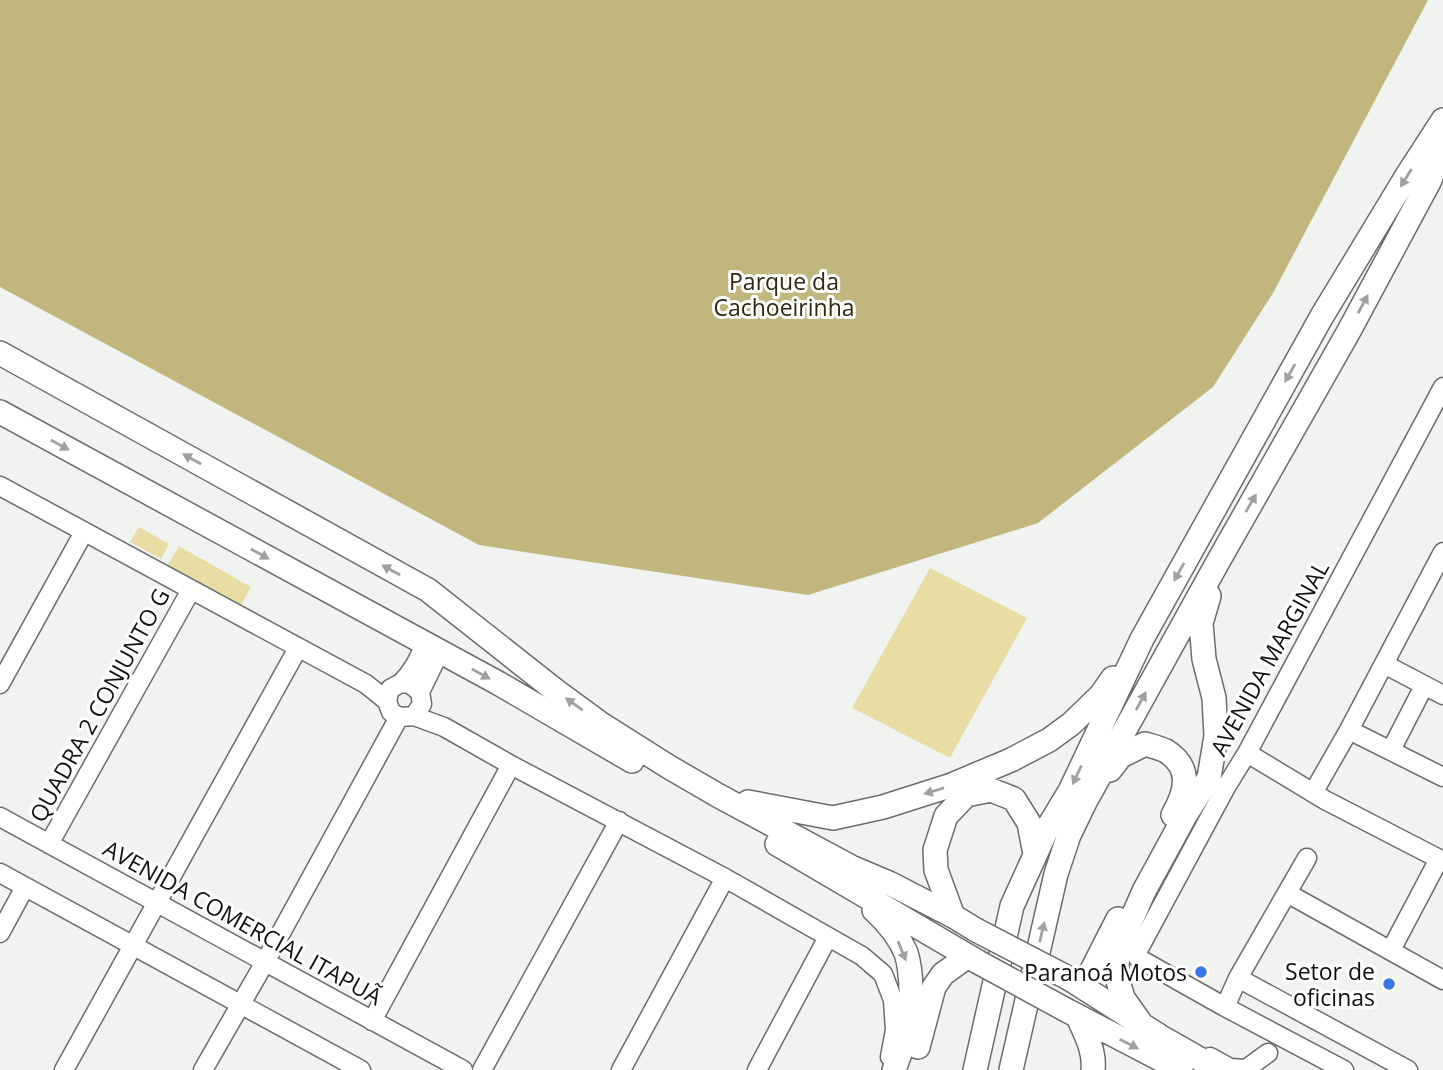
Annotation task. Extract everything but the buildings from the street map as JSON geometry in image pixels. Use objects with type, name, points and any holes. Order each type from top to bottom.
[{"type":"main road","points":[[975,1070],[1012,906],[1047,829],[1070,791],[1142,639],[1322,316],[1443,121]]},
{"type":"main road","points":[[1011,1070],[1056,873],[1069,835],[1219,560],[1349,331],[1430,180],[1443,143]]},
{"type":"main road","points":[[0,353],[428,590],[556,691],[601,724],[669,767],[851,867],[953,916],[1073,980],[1219,1070]]},
{"type":"main road","points":[[0,412],[498,683],[935,938],[1181,1070]]},
{"type":"main road","points":[[1152,1031],[1123,998],[1116,974],[1119,948],[1144,891],[1186,814],[1217,783],[1214,698],[1204,659],[1201,623],[1219,560]]},
{"type":"main road","points":[[719,796],[833,818],[883,807],[949,786],[1040,745],[1071,724],[1101,695],[1142,639]]},
{"type":"main road","points":[[1073,980],[1084,978],[1091,972],[1185,792],[1184,776],[1179,762],[1166,751],[1145,744],[1121,756],[1085,802]]},
{"type":"main road","points":[[953,916],[936,870],[935,850],[946,816],[966,795],[991,790],[1014,799],[1030,822],[1035,854]]},
{"type":"main road","points":[[843,882],[889,923],[906,953],[911,1009],[894,1070]]},
{"type":"main road","points":[[910,1070],[934,987],[943,974],[973,959]]},
{"type":"main road","points":[[1073,1014],[1089,1042],[1094,1060],[1093,1070]]},
{"type":"street","name":"AVENIDA MARGINAL","points":[[1225,1007],[1138,958],[1136,951],[1217,783],[1247,753],[1443,387]]},
{"type":"street","points":[[0,486],[366,684],[392,691],[410,684],[414,707]]},
{"type":"street","points":[[0,684],[84,532]]},
{"type":"street","points":[[1313,793],[1443,552]]},
{"type":"street","name":"QUADRA 2 CONJUNTO G","points":[[49,844],[191,590]]},
{"type":"street","points":[[433,647],[392,691],[391,712],[414,707],[511,765],[725,878],[862,956],[883,974],[893,1000],[895,1030],[886,1070]]},
{"type":"street","points":[[203,1070],[414,707],[433,647]]},
{"type":"street","points":[[64,1070],[298,648]]},
{"type":"street","points":[[1384,664],[1443,695]]},
{"type":"street","points":[[1391,750],[1424,686]]},
{"type":"street","points":[[1349,730],[1443,777]]},
{"type":"street","points":[[1247,753],[1313,793],[1441,860],[1391,950]]},
{"type":"street","points":[[372,1021],[511,765]]},
{"type":"street","name":"AVENIDA COMERCIAL ITAPUÃ","points":[[0,817],[464,1070]]},
{"type":"street","points":[[482,1070],[619,821]]},
{"type":"street","points":[[1307,858],[1238,978],[1225,1007],[1344,1070]]},
{"type":"street","points":[[0,873],[240,1003],[350,1067]]},
{"type":"street","points":[[621,1070],[725,878]]},
{"type":"street","points":[[0,933],[25,887]]},
{"type":"street","points":[[1287,893],[1443,980]]},
{"type":"street","points":[[757,1070],[828,937]]},
{"type":"street","points":[[1238,978],[1408,1070]]},
{"type":"street","points":[[1152,1031],[1189,1045],[1236,1069],[1246,1069],[1265,1061],[1277,1035]]},
{"type":"shaded area","points":[[139,527],[169,544],[161,559],[130,542]]},
{"type":"shaded area","points":[[179,546],[251,587],[239,609],[166,568]]},
{"type":"shaded area","points":[[930,568],[1027,618],[950,758],[852,708]]},
{"type":"green space","name":"Parque da Cachoeirinha","points":[[0,0],[1428,0],[1273,293],[1213,387],[1038,523],[808,595],[479,545],[0,287]]},
{"type":"place","name":"Paranoá Motos","points":[[1201,972]]},
{"type":"place","name":"Setor de oficinas","points":[[1389,984]]}]
